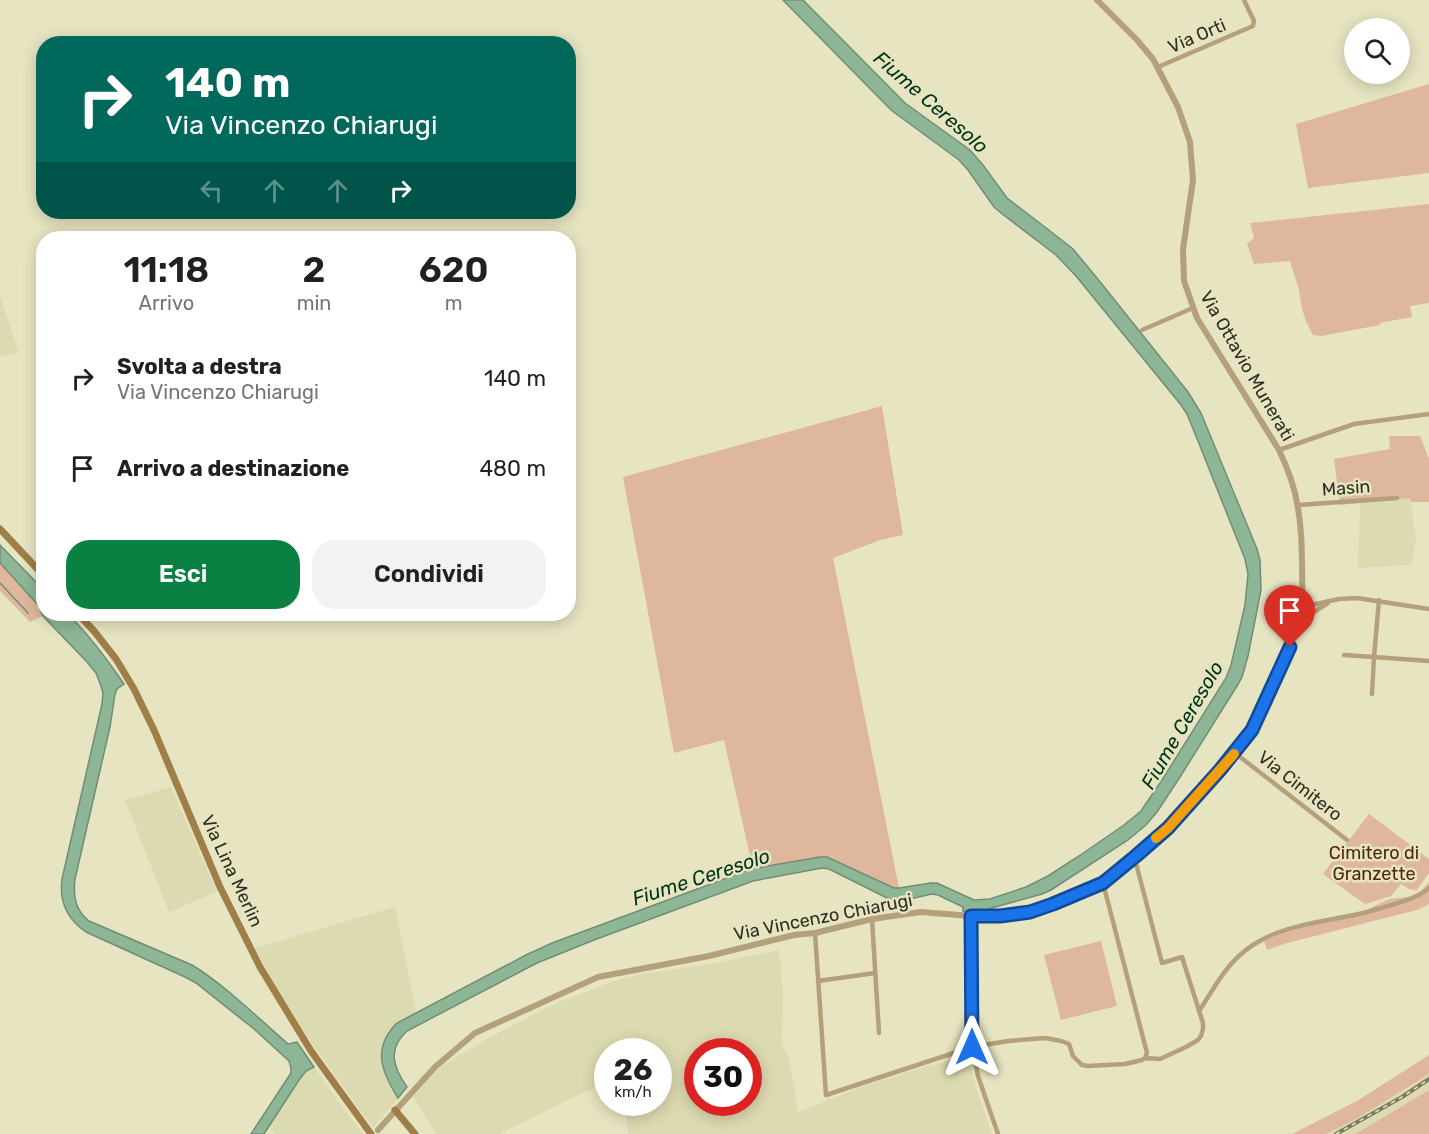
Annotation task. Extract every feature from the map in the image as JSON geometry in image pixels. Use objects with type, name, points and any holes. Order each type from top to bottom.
[{"type":"main road","points":[[0,529],[36,567]]},
{"type":"main road","name":"Via Lina Merlin","points":[[85,621],[116,659],[134,689],[154,730],[220,887],[260,967],[311,1050],[365,1126],[375,1132]]},
{"type":"main road","points":[[395,1110],[415,1134]]},
{"type":"street","name":"Via Ottavio Munerati","points":[[1097,0],[1153,59],[1178,107],[1190,142],[1193,180],[1183,249],[1184,281],[1197,318],[1279,450],[1289,473],[1298,505],[1302,597],[1305,606],[1311,611],[1306,615]]},
{"type":"street","name":"Via Orti","points":[[1158,67],[1253,26],[1254,21],[1244,0]]},
{"type":"street","points":[[1142,330],[1193,308]]},
{"type":"street","points":[[1279,450],[1354,424],[1429,414]]},
{"type":"street","name":"Masin","points":[[1298,505],[1397,498]]},
{"type":"street","points":[[1305,606],[1357,598],[1429,609]]},
{"type":"street","points":[[1372,694],[1379,600]]},
{"type":"street","points":[[1306,615],[1330,602]]},
{"type":"street","name":"Via Vincenzo Chiarugi","points":[[375,1132],[435,1066],[475,1033],[598,977],[709,956],[872,919],[921,912],[1000,916],[1030,912],[1103,883],[1168,828],[1235,753],[1263,710],[1298,627],[1306,615]]},
{"type":"street","points":[[1344,655],[1429,661]]},
{"type":"street","name":"Via Cimitero","points":[[1235,753],[1347,840]]},
{"type":"street","points":[[815,933],[826,1095],[972,1047],[1008,1041],[1045,1038],[1061,1041],[1069,1044],[1076,1059],[1082,1065],[1088,1066],[1125,1064],[1145,1058],[1160,1059],[1198,1040],[1203,1029],[1182,957],[1162,963],[1133,858]]},
{"type":"street","points":[[1103,883],[1147,1053],[1145,1058]]},
{"type":"street","points":[[1199,1011],[1228,968],[1255,944],[1297,927],[1344,918],[1414,898],[1429,888]]},
{"type":"street","points":[[971,916],[972,1047],[978,1076],[998,1134]]},
{"type":"street","points":[[872,919],[879,1033]]},
{"type":"street","points":[[818,981],[875,973]]},
{"type":"shaded area","points":[[783,0],[803,0],[905,103],[970,150],[1007,198],[1073,249],[1188,392],[1201,413],[1260,560],[1261,590],[1242,677],[1180,777],[1146,825],[1128,840],[1051,890],[988,909],[986,913],[963,911],[963,907],[932,894],[905,900],[891,900],[829,869],[822,868],[753,881],[537,963],[407,1031],[397,1045],[394,1058],[398,1072],[407,1087],[398,1098],[387,1078],[382,1060],[384,1041],[397,1023],[552,943],[751,869],[827,857],[894,888],[937,883],[974,900],[990,899],[1026,887],[1048,876],[1141,811],[1226,678],[1231,665],[1245,605],[1248,574],[1245,559],[1187,414],[1181,405],[1076,276],[1056,255],[994,207],[959,160],[891,110]]},
{"type":"shaded area","points":[[0,296],[19,353],[0,357]]},
{"type":"shaded area","points":[[1410,498],[1416,539],[1411,565],[1358,568],[1360,503]]},
{"type":"shaded area","points":[[0,545],[36,582],[36,603],[0,563]]},
{"type":"shaded area","points":[[48,621],[75,621],[124,684],[117,689],[115,694],[110,727],[75,879],[74,891],[78,907],[89,921],[192,965],[229,992],[288,1044],[297,1042],[314,1067],[306,1071],[299,1080],[264,1134],[251,1134],[291,1073],[289,1061],[254,1029],[196,983],[86,932],[69,915],[63,902],[62,879],[102,704],[103,693],[96,673]]},
{"type":"shaded area","points":[[171,787],[217,892],[169,912],[125,800]]},
{"type":"shaded area","points":[[395,907],[416,1012],[397,1023],[382,1050],[381,1060],[384,1072],[398,1098],[373,1128],[313,1045],[255,948]]},
{"type":"shaded area","points":[[779,950],[783,993],[782,1044],[789,1058],[798,1112],[826,1101],[828,1098],[832,1099],[861,1087],[968,1056],[975,1085],[992,1134],[628,1134],[627,1116],[672,1116],[672,1038],[594,1038],[594,1087],[499,1134],[436,1134],[413,1097],[436,1071],[507,1028],[559,1002],[636,975],[710,964]]},
{"type":"shaded area","points":[[314,1067],[363,1134],[276,1134],[269,1127],[299,1080],[306,1071]]},
{"type":"shaded area","points":[[1429,1074],[1429,1090],[1364,1129],[1355,1134],[1326,1134],[1358,1118]]},
{"type":"green space","points":[[1429,84],[1429,173],[1308,188],[1296,124]]},
{"type":"green space","points":[[1429,204],[1429,303],[1410,306],[1412,317],[1379,323],[1380,325],[1321,336],[1313,335],[1302,309],[1290,261],[1254,264],[1247,244],[1254,238],[1250,223]]},
{"type":"green space","points":[[882,406],[903,535],[880,540],[833,558],[899,888],[894,888],[827,857],[753,869],[724,740],[674,753],[623,477]]},
{"type":"green space","points":[[1389,436],[1420,436],[1429,459],[1429,502],[1411,502],[1410,498],[1340,505],[1334,459],[1390,449]]},
{"type":"green space","points":[[0,563],[36,603],[36,619],[30,622],[0,591]]},
{"type":"green space","name":"Cimitero di Granzette","points":[[1369,814],[1429,859],[1429,873],[1416,891],[1401,884],[1391,896],[1365,904],[1323,874]]},
{"type":"green space","points":[[1429,882],[1429,904],[1417,910],[1267,950],[1264,941],[1283,933],[1360,913],[1389,899],[1417,896]]},
{"type":"green space","points":[[1101,941],[1117,1006],[1061,1020],[1044,955]]},
{"type":"green space","points":[[1429,1055],[1429,1074],[1358,1118],[1326,1134],[1292,1134],[1357,1101]]},
{"type":"green space","points":[[1429,1090],[1429,1134],[1355,1134],[1364,1129]]},
{"type":"waterway","points":[[0,583],[28,613]]},
{"type":"railway","points":[[1336,1134],[1429,1079]]},
{"type":"slow traffic","points":[[1156,838],[1168,828],[1234,754]]},
{"type":"route","points":[[972,1047],[971,916],[1000,916],[1030,912],[1053,904],[1103,883],[1137,855],[1168,828],[1235,753],[1252,730],[1290,647]]},
{"type":"water label","name":"Fiume Ceresolo","points":[[931,102]]},
{"type":"water label","name":"Fiume Ceresolo","points":[[1182,725]]},
{"type":"water label","name":"Fiume Ceresolo","points":[[701,877]]}]
